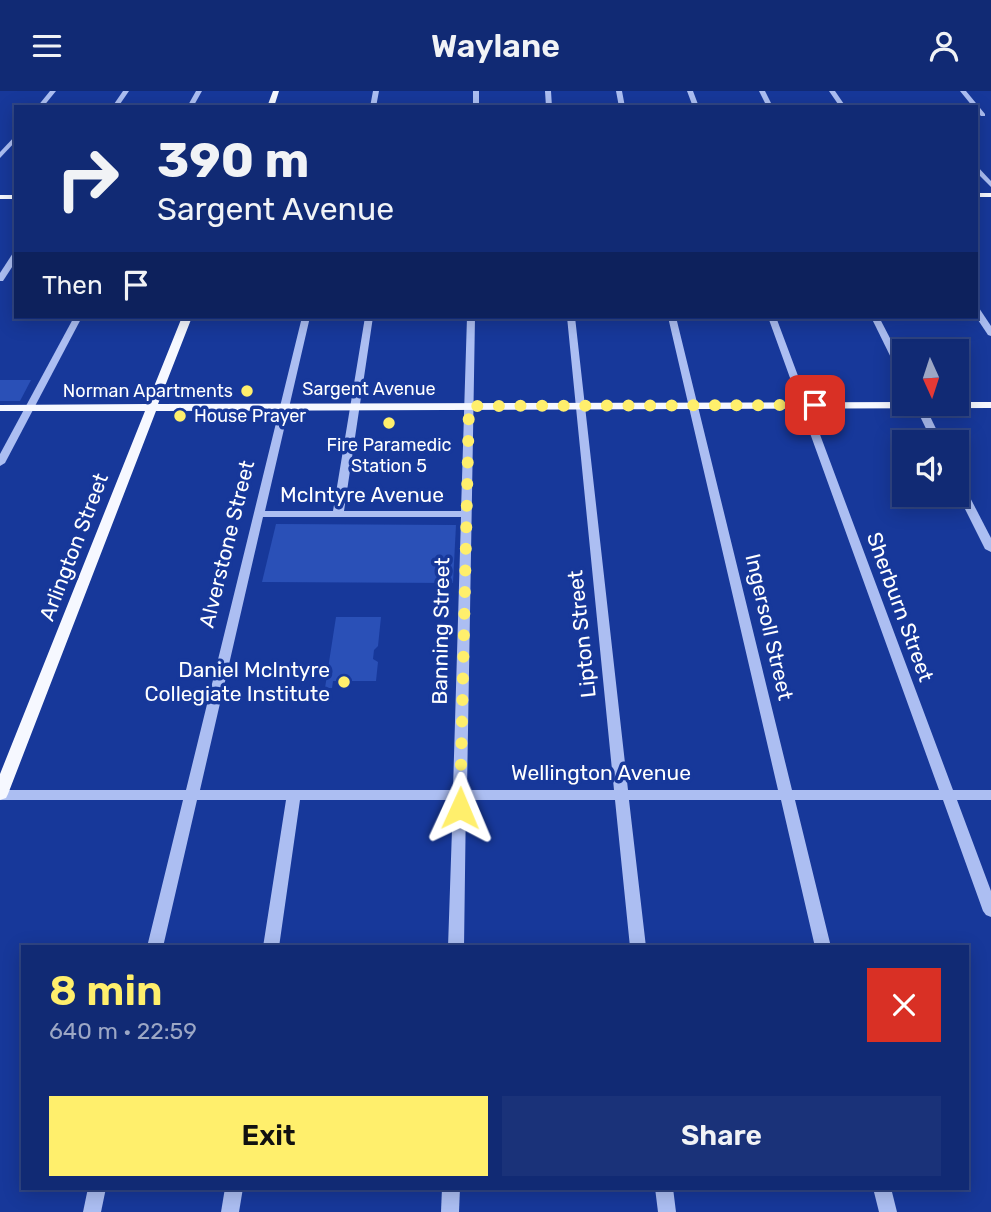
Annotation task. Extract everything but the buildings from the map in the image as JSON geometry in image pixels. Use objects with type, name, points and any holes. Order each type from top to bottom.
[{"type":"main road","name":"Arlington Street","points":[[0,794],[186,319]]},
{"type":"main road","name":"Sargent Avenue","points":[[0,408],[892,405]]},
{"type":"main road","name":"Sargent Avenue","points":[[970,405],[991,405]]},
{"type":"street","points":[[42,105],[53,91]]},
{"type":"street","points":[[963,91],[975,105]]},
{"type":"street","points":[[0,156],[14,139]]},
{"type":"street","points":[[978,169],[991,185]]},
{"type":"street","points":[[0,279],[14,258]]},
{"type":"street","points":[[978,313],[991,333]]},
{"type":"street","points":[[0,463],[77,319]]},
{"type":"street","name":"Alverstone Street","points":[[155,945],[306,319]]},
{"type":"street","points":[[338,514],[369,319]]},
{"type":"street","name":"Banning Street","points":[[456,945],[471,319]]},
{"type":"street","name":"Lipton Street","points":[[571,319],[638,945]]},
{"type":"street","name":"Ingersoll Street","points":[[672,319],[823,945]]},
{"type":"street","name":"Sherburn Street","points":[[773,319],[991,911]]},
{"type":"street","points":[[876,319],[892,350]]},
{"type":"street","points":[[969,506],[991,549]]},
{"type":"street","name":"McIntyre Avenue","points":[[258,514],[466,514]]},
{"type":"street","name":"Wellington Avenue","points":[[0,794],[991,795]]},
{"type":"street","points":[[271,945],[294,794]]},
{"type":"street","points":[[92,1212],[97,1190]]},
{"type":"street","points":[[230,1212],[234,1190]]},
{"type":"street","points":[[450,1212],[451,1190]]},
{"type":"street","points":[[664,1190],[667,1212]]},
{"type":"street","points":[[883,1190],[888,1212]]},
{"type":"shaded area","points":[[0,380],[31,380],[20,401],[0,401]]},
{"type":"shaded area","points":[[276,524],[456,525],[453,583],[262,582]]},
{"type":"shaded area","points":[[336,617],[381,617],[378,646],[374,650],[373,659],[378,662],[376,681],[333,681],[332,688],[325,688]]},
{"type":"place","name":"Norman Apartments","points":[[247,391]]},
{"type":"place","name":"House Prayer","points":[[180,416]]},
{"type":"place","name":"Fire Paramedic Station 5","points":[[389,423]]},
{"type":"place","name":"Daniel McIntyre Collegiate Institute","points":[[344,682]]},
{"type":"route","points":[[460,808],[469,406],[815,405]]}]
